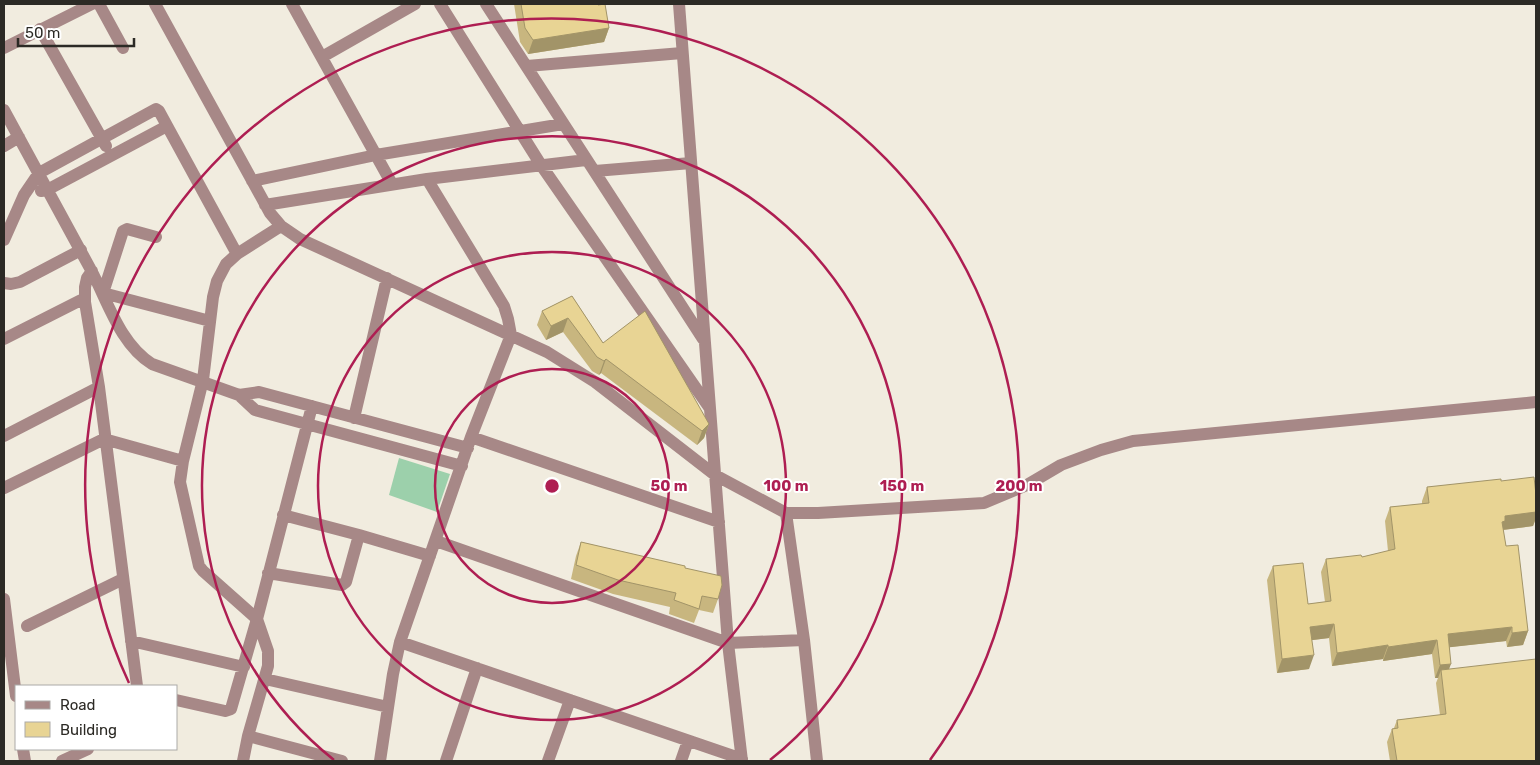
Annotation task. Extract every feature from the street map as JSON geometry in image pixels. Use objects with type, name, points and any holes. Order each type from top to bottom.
[{"type":"street","points":[[4,48],[92,4]]},
{"type":"street","points":[[99,4],[124,48]]},
{"type":"street","points":[[155,4],[265,205],[281,226],[300,239],[547,352],[595,382],[715,475],[786,513],[984,504],[1027,485],[1061,465],[1101,450],[1133,442],[1536,402]]},
{"type":"street","points":[[292,4],[392,184]]},
{"type":"street","points":[[322,57],[415,4]]},
{"type":"street","points":[[440,4],[541,164],[709,407]]},
{"type":"street","points":[[486,4],[705,341]]},
{"type":"street","points":[[400,642],[742,760],[728,643],[679,4]]},
{"type":"street","points":[[40,29],[112,155]]},
{"type":"street","points":[[527,66],[682,53]]},
{"type":"street","points":[[4,240],[24,195],[38,174],[156,109],[160,111],[166,126],[237,254]]},
{"type":"street","points":[[4,110],[92,271],[124,335],[136,352],[152,364],[202,380],[239,395],[255,410],[462,466]]},
{"type":"street","points":[[252,180],[376,155],[563,124]]},
{"type":"street","points":[[24,195],[47,190],[166,126]]},
{"type":"street","points":[[4,146],[19,137]]},
{"type":"street","points":[[265,205],[427,178],[586,160]]},
{"type":"street","points":[[594,171],[691,163]]},
{"type":"street","points":[[380,761],[400,642],[470,443],[511,335],[504,306],[427,178]]},
{"type":"street","points":[[243,761],[248,736],[268,666],[268,651],[257,619],[199,566],[180,482],[202,380],[217,281],[226,264],[237,254],[281,226]]},
{"type":"street","points":[[103,292],[123,231],[127,229],[156,237]]},
{"type":"street","points":[[4,283],[20,282],[80,250]]},
{"type":"street","points":[[92,271],[87,278],[85,298],[99,387],[104,439],[137,685]]},
{"type":"street","points":[[354,418],[387,278]]},
{"type":"street","points":[[103,292],[210,321]]},
{"type":"street","points":[[4,339],[85,298]]},
{"type":"street","points":[[4,436],[99,387]]},
{"type":"street","points":[[239,395],[259,392],[395,429],[470,443],[719,522]]},
{"type":"street","points":[[178,700],[225,711],[230,710],[257,619],[312,406]]},
{"type":"street","points":[[389,446],[395,429]]},
{"type":"street","points":[[4,488],[104,439],[183,461]]},
{"type":"street","points":[[786,513],[804,640],[817,761]]},
{"type":"street","points":[[283,515],[430,556]]},
{"type":"street","points":[[268,573],[342,585],[346,582],[359,535]]},
{"type":"street","points":[[436,541],[728,643],[804,640]]},
{"type":"street","points":[[27,626],[123,579]]},
{"type":"street","points":[[4,599],[15,688]]},
{"type":"street","points":[[131,641],[244,667]]},
{"type":"street","points":[[446,761],[478,668]]},
{"type":"street","points":[[265,679],[388,707]]},
{"type":"street","points":[[548,761],[570,700]]},
{"type":"street","points":[[248,736],[342,761]]},
{"type":"street","points":[[681,761],[688,740]]},
{"type":"street","points":[[62,761],[86,750]]},
{"type":"green space","points":[[399,458],[450,474],[437,512],[389,495]]},
{"type":"building","points":[[521,4],[605,4],[609,28],[533,40],[525,28]]},
{"type":"building","points":[[572,296],[603,343],[645,311],[709,424],[702,431],[606,359],[604,361],[597,357],[568,318],[551,326],[542,311]]},
{"type":"building","points":[[1534,477],[1536,512],[1505,516],[1505,521],[1502,522],[1506,546],[1518,545],[1528,631],[1512,633],[1512,627],[1448,634],[1451,664],[1440,665],[1437,640],[1337,653],[1334,624],[1310,627],[1314,655],[1282,659],[1273,566],[1303,563],[1308,604],[1331,601],[1326,559],[1361,555],[1362,557],[1395,549],[1390,507],[1429,503],[1427,487]]},
{"type":"building","points":[[581,542],[721,576],[722,585],[718,599],[702,596],[699,609],[674,600],[676,593],[618,580],[576,565]]},
{"type":"building","points":[[1536,659],[1536,761],[1397,761],[1392,729],[1398,728],[1397,720],[1446,714],[1441,670]]}]
